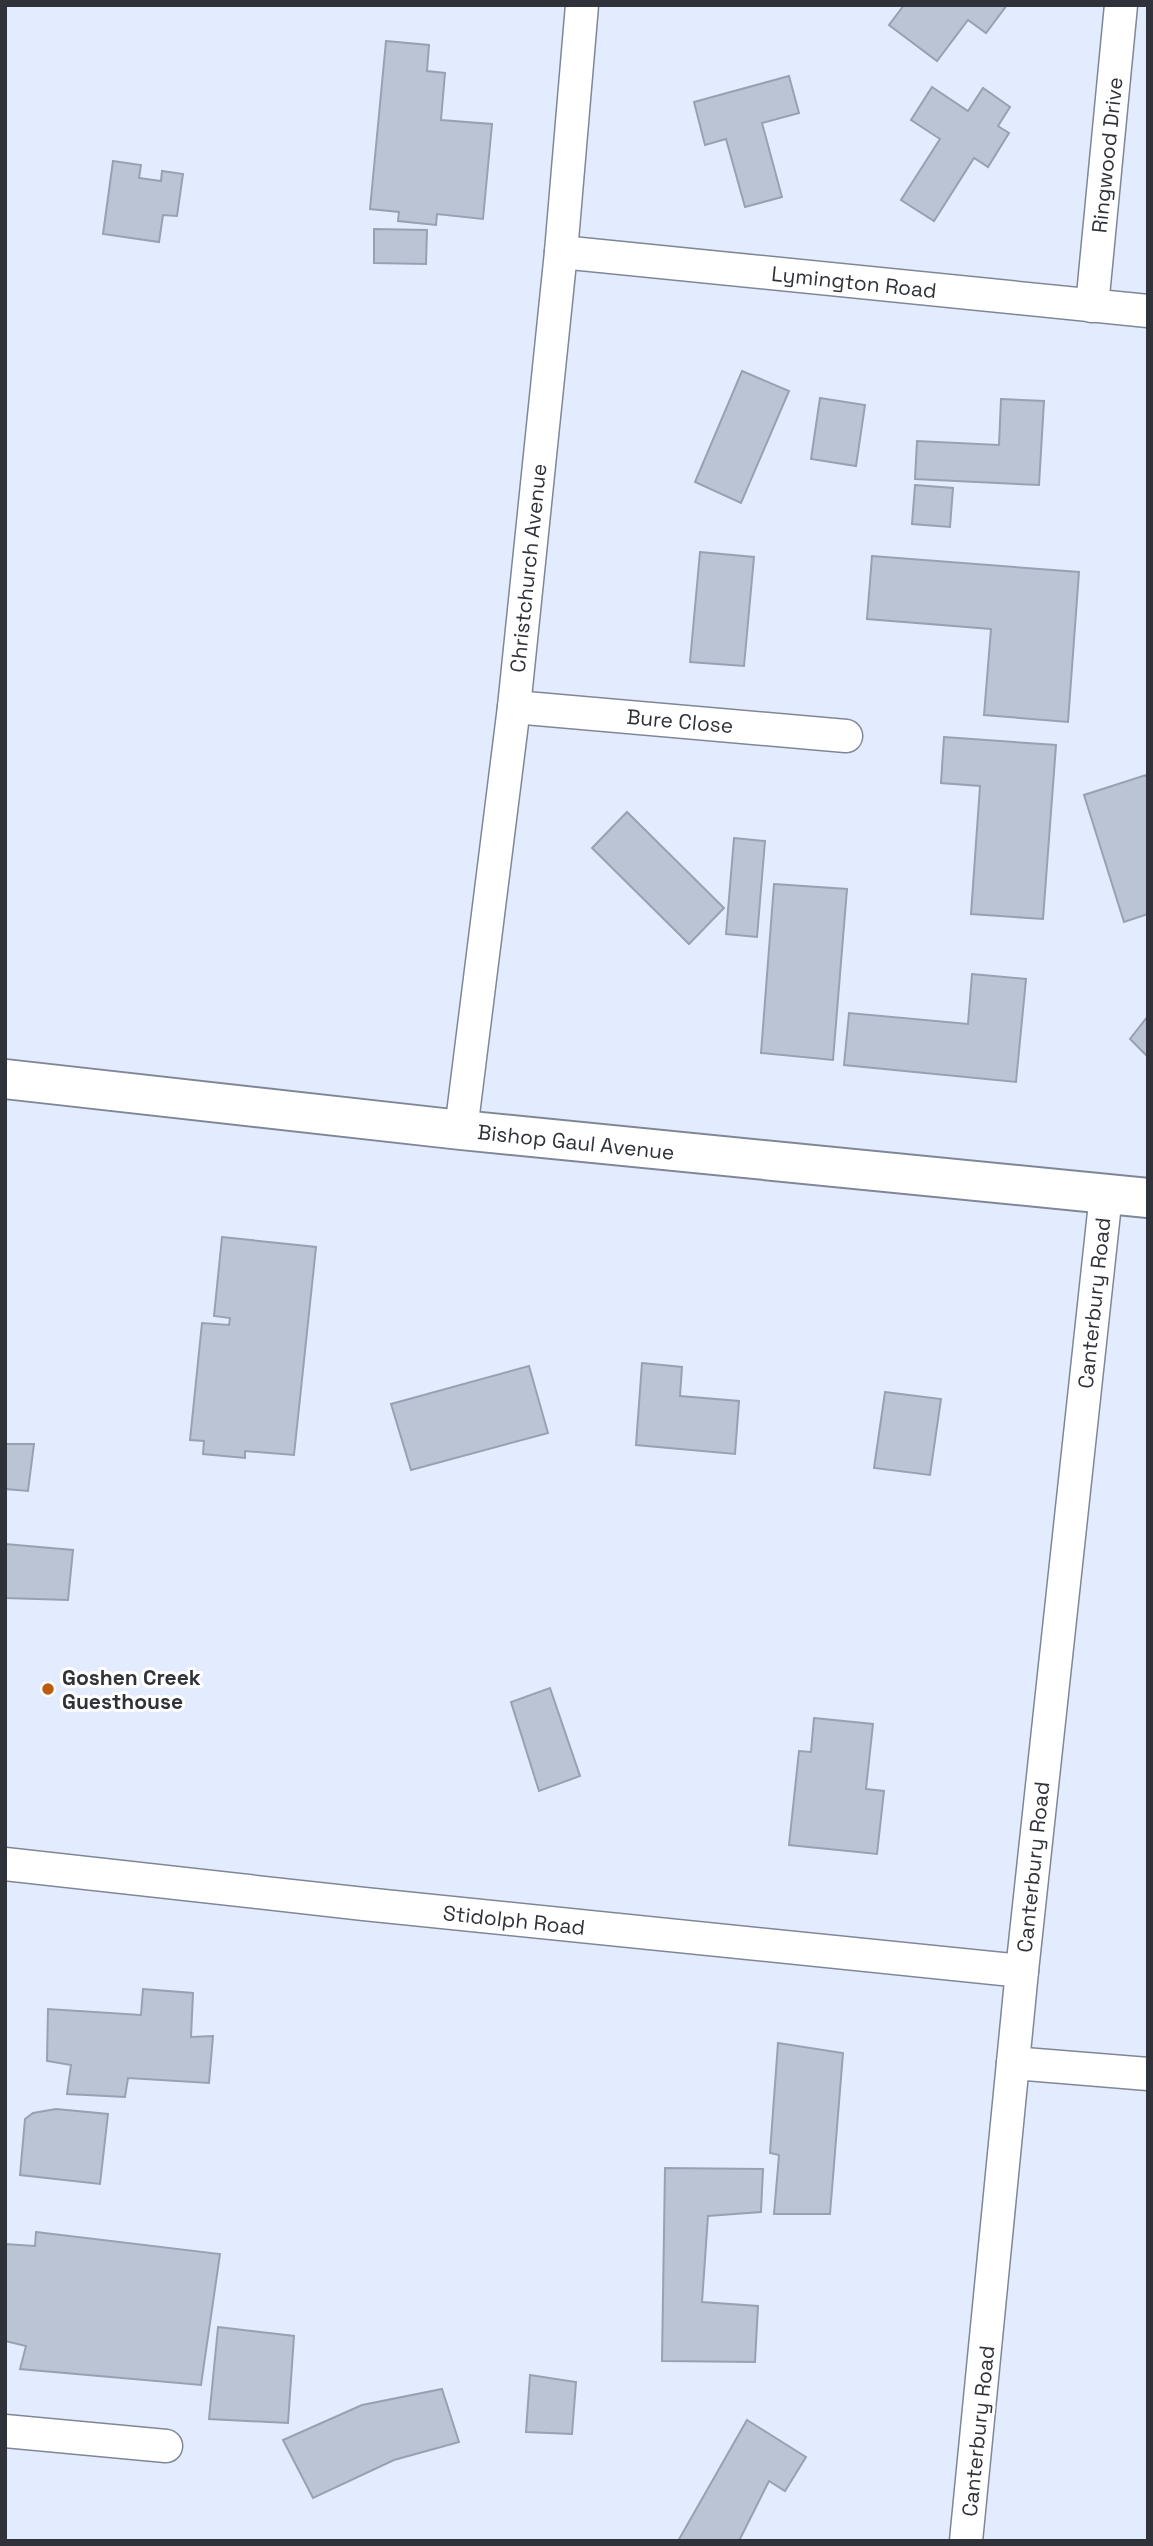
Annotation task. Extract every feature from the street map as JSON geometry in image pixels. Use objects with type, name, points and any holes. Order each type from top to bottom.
[{"type":"main road","name":"Bishop Gaul Avenue","points":[[5,1079],[461,1130],[1148,1198]]},
{"type":"street","name":"Christchurch Avenue","points":[[461,1130],[514,707],[561,252],[582,5]]},
{"type":"street","name":"Ringwood Drive","points":[[1092,306],[1121,5]]},
{"type":"street","name":"Lymington Road","points":[[561,252],[1148,312]]},
{"type":"street","name":"Bure Close","points":[[514,707],[846,736]]},
{"type":"street","name":"Canterbury Road","points":[[966,2541],[1022,1972],[1106,1194]]},
{"type":"street","name":"Stidolph Road","points":[[5,1864],[1022,1972]]},
{"type":"street","points":[[1013,2063],[1148,2074]]},
{"type":"street","points":[[5,2431],[166,2446]]},
{"type":"building","points":[[904,5],[1007,5],[986,33],[968,20],[937,61],[889,25]]},
{"type":"building","points":[[386,41],[429,45],[427,71],[445,73],[441,120],[492,124],[483,219],[437,214],[436,225],[398,221],[399,212],[370,209]]},
{"type":"building","points":[[789,76],[799,113],[762,123],[782,197],[745,207],[726,139],[705,145],[694,102]]},
{"type":"building","points":[[932,87],[968,111],[983,88],[1010,107],[998,126],[1009,133],[988,167],[974,158],[934,221],[901,200],[940,139],[911,120]]},
{"type":"building","points":[[113,161],[141,165],[139,178],[161,181],[162,171],[183,174],[177,216],[163,215],[159,242],[103,234]]},
{"type":"building","points":[[374,229],[427,230],[426,264],[374,263]]},
{"type":"building","points":[[742,371],[789,391],[741,503],[695,482]]},
{"type":"building","points":[[820,398],[865,405],[856,466],[811,459]]},
{"type":"building","points":[[1001,399],[1044,401],[1039,485],[915,479],[917,441],[999,445]]},
{"type":"building","points":[[915,485],[953,488],[950,527],[912,524]]},
{"type":"building","points":[[700,552],[754,557],[744,666],[690,662]]},
{"type":"building","points":[[872,556],[1079,572],[1068,722],[984,715],[991,629],[867,619]]},
{"type":"building","points":[[944,737],[1056,745],[1043,919],[971,914],[980,786],[941,783]]},
{"type":"building","points":[[1146,775],[1148,914],[1124,922],[1084,795]]},
{"type":"building","points":[[627,812],[724,908],[689,944],[592,848]]},
{"type":"building","points":[[734,838],[765,841],[757,937],[726,934]]},
{"type":"building","points":[[774,884],[847,889],[833,1060],[761,1053]]},
{"type":"building","points":[[972,974],[1026,979],[1016,1082],[844,1065],[849,1013],[968,1024]]},
{"type":"building","points":[[1148,1016],[1148,1057],[1130,1039]]},
{"type":"building","points":[[222,1237],[316,1247],[294,1455],[245,1451],[245,1458],[203,1454],[204,1441],[190,1440],[202,1323],[229,1325],[230,1318],[214,1316]]},
{"type":"building","points":[[642,1363],[682,1367],[680,1396],[739,1401],[735,1454],[636,1445]]},
{"type":"building","points":[[529,1366],[548,1433],[411,1470],[391,1404]]},
{"type":"building","points":[[885,1392],[941,1399],[930,1475],[874,1468]]},
{"type":"building","points":[[5,1444],[34,1444],[28,1491],[5,1489]]},
{"type":"building","points":[[5,1544],[73,1550],[68,1600],[5,1598]]},
{"type":"building","points":[[550,1688],[580,1776],[539,1791],[511,1702]]},
{"type":"building","points":[[814,1718],[873,1724],[866,1789],[884,1791],[877,1854],[789,1845],[799,1751],[811,1752]]},
{"type":"building","points":[[143,1989],[193,1993],[191,2037],[213,2036],[209,2083],[128,2078],[125,2097],[67,2094],[71,2065],[47,2061],[48,2009],[141,2015]]},
{"type":"building","points":[[778,2043],[843,2053],[830,2214],[774,2214],[779,2155],[770,2153]]},
{"type":"building","points":[[56,2109],[108,2114],[100,2184],[20,2175],[25,2119],[33,2113]]},
{"type":"building","points":[[665,2168],[763,2169],[761,2212],[708,2216],[702,2302],[758,2306],[755,2362],[662,2361]]},
{"type":"building","points":[[36,2232],[220,2254],[201,2385],[20,2369],[26,2346],[5,2341],[5,2244],[35,2246]]},
{"type":"building","points":[[218,2327],[294,2336],[288,2423],[209,2419]]},
{"type":"building","points":[[530,2375],[576,2382],[572,2434],[526,2432]]},
{"type":"building","points":[[442,2389],[459,2442],[394,2460],[313,2498],[283,2440],[362,2405]]},
{"type":"building","points":[[747,2420],[806,2457],[785,2491],[769,2481],[739,2541],[678,2541]]},
{"type":"place","name":"Goshen Creek Guesthouse","points":[[48,1689]]}]
